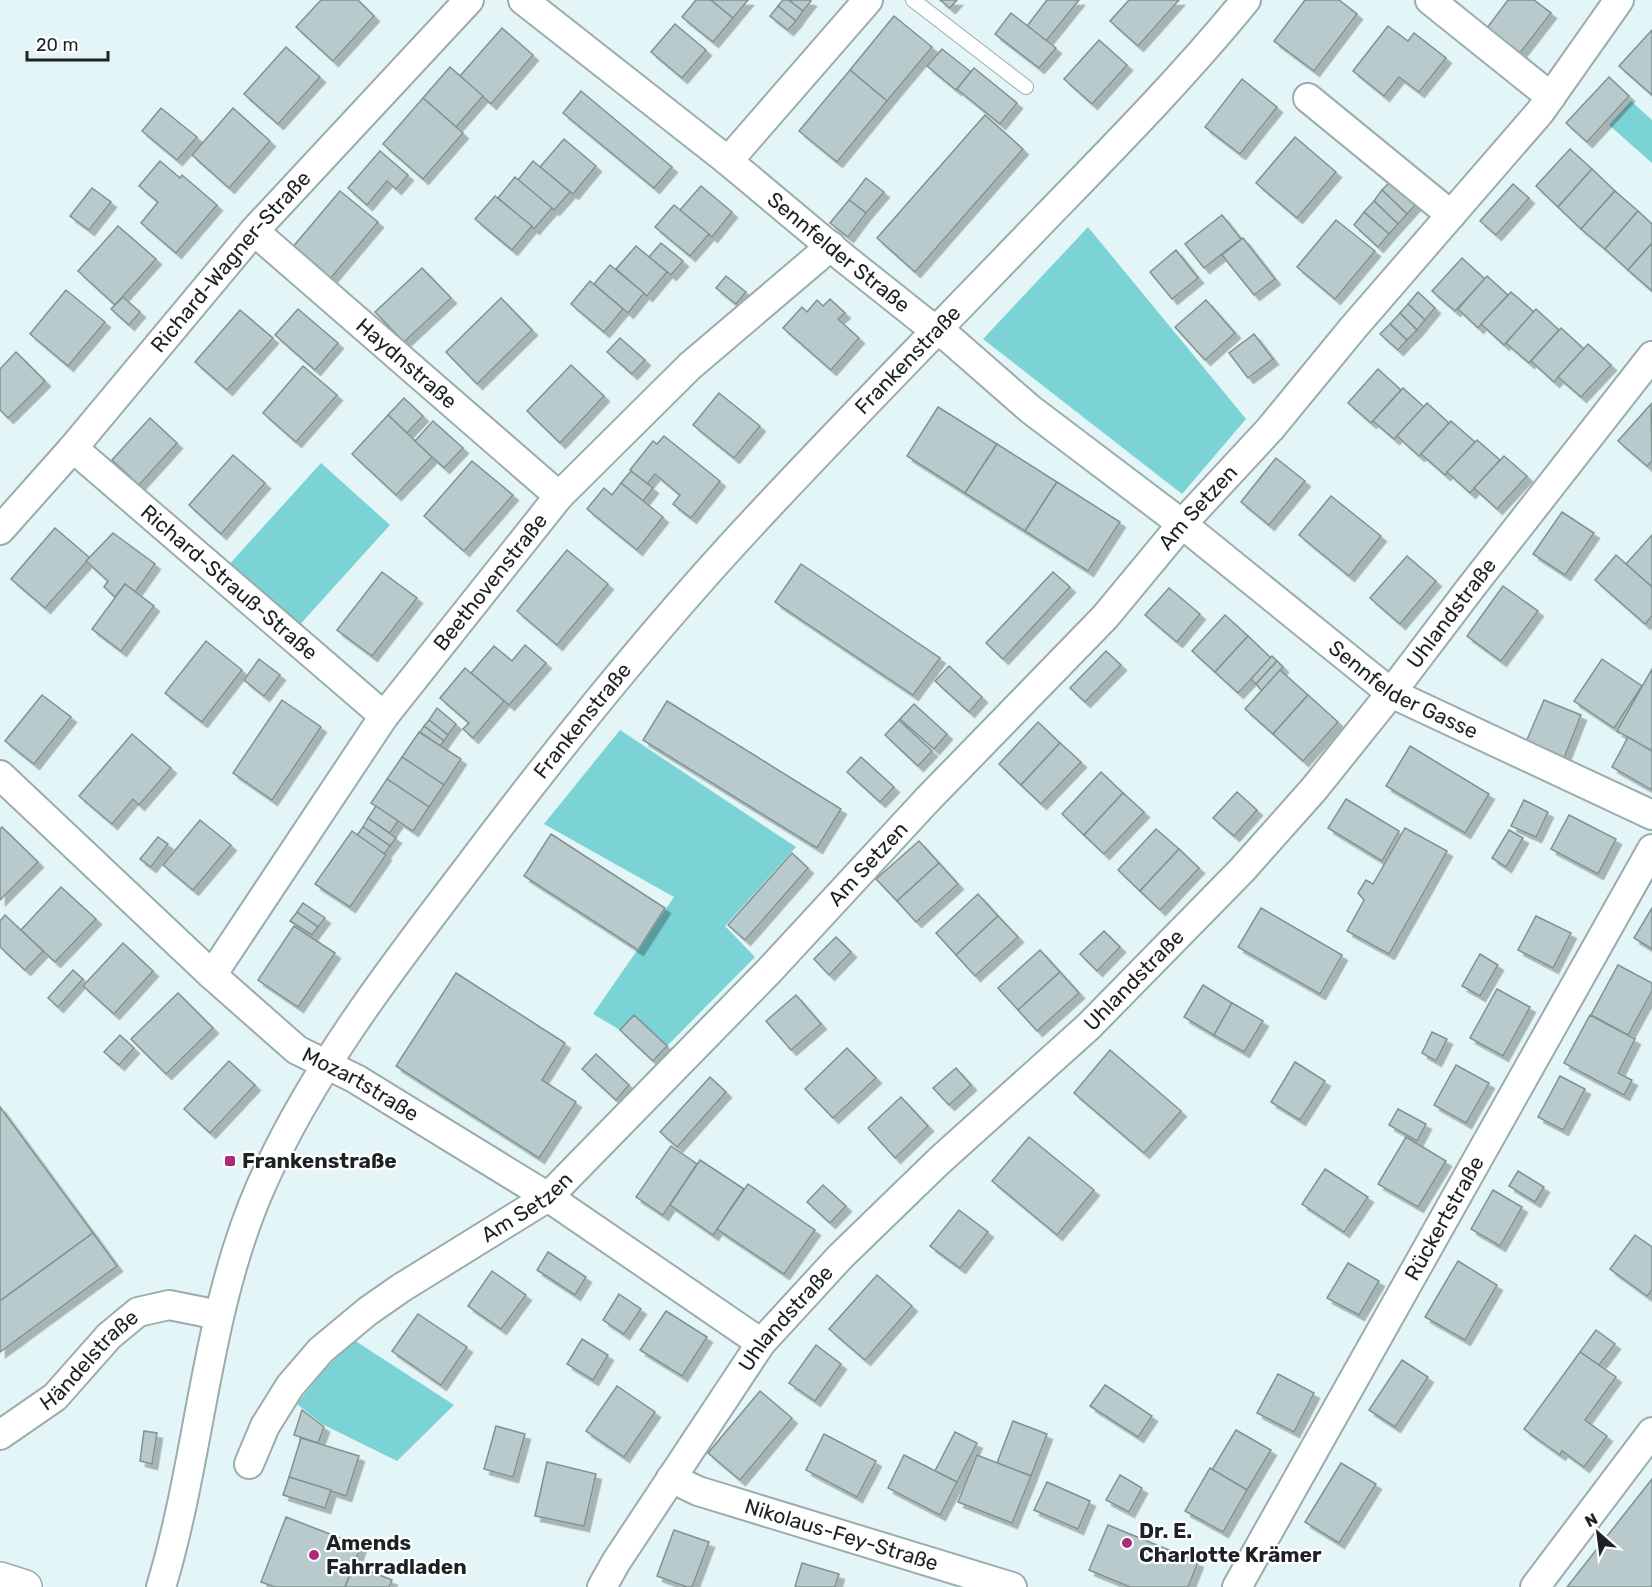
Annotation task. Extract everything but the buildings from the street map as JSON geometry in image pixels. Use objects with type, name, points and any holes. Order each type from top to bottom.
[{"type":"street","name":"Richard-Wagner-Straße","points":[[0,530],[73,448],[254,231],[469,0]]},
{"type":"street","name":"Sennfelder Straße","points":[[523,0],[950,339],[1030,409],[1182,524]]},
{"type":"street","points":[[728,161],[868,0]]},
{"type":"street","name":"Frankenstraße","points":[[161,1587],[175,1543],[219,1316],[236,1254],[261,1186],[290,1125],[327,1065],[443,901],[575,727],[619,674],[724,553],[1105,156],[1246,0]]},
{"type":"street","points":[[1430,0],[1551,97]]},
{"type":"street","name":"Am Setzen","points":[[249,1464],[265,1426],[290,1386],[321,1350],[384,1299],[548,1197],[769,971],[928,799],[1105,617],[1182,524],[1270,429],[1353,328],[1551,97],[1619,0]]},
{"type":"street","points":[[1308,98],[1451,215]]},
{"type":"street","name":"Haydnstraße","points":[[254,231],[559,496]]},
{"type":"street","name":"Beethovenstraße","points":[[212,975],[384,716],[559,496],[690,366],[831,246]]},
{"type":"street","name":"Uhlandstraße","points":[[602,1587],[616,1562],[761,1343],[840,1257],[946,1155],[1089,1026],[1242,870],[1314,789],[1391,693],[1652,356]]},
{"type":"street","name":"Richard-Strauß-Straße","points":[[73,448],[384,716]]},
{"type":"street","name":"Sennfelder Gasse","points":[[1182,524],[1391,693],[1652,815]]},
{"type":"street","name":"Mozartstraße","points":[[0,775],[212,975],[297,1050],[356,1079],[548,1197],[761,1343]]},
{"type":"street","name":"Rückertstraße","points":[[1237,1587],[1652,849]]},
{"type":"street","name":"Händelstraße","points":[[0,1435],[55,1397],[108,1336],[138,1312],[169,1305],[219,1316]]},
{"type":"street","points":[[1535,1587],[1652,1432]]},
{"type":"street","name":"Nikolaus-Fey-Straße","points":[[671,1478],[698,1491],[1012,1587]]},
{"type":"street","points":[[0,1579],[25,1587]]},
{"type":"lane","points":[[913,0],[1026,87]]},
{"type":"shaded area","points":[[1631,101],[1652,120],[1652,163],[1609,125]]},
{"type":"shaded area","points":[[1088,227],[1246,419],[1182,494],[983,339]]},
{"type":"shaded area","points":[[321,463],[390,525],[295,630],[226,568]]},
{"type":"shaded area","points":[[620,730],[796,847],[725,926],[755,957],[667,1046],[634,1015],[620,1030],[593,1014],[674,897],[544,824]]},
{"type":"shaded area","points":[[354,1340],[454,1405],[397,1461],[322,1424],[297,1404],[324,1370]]},
{"type":"place","name":"Frankenstraße","points":[[230,1161]]},
{"type":"place","name":"Dr. E. Charlotte Krämer","points":[[1127,1543]]},
{"type":"place","name":"Amends Fahrradladen","points":[[314,1555]]}]
